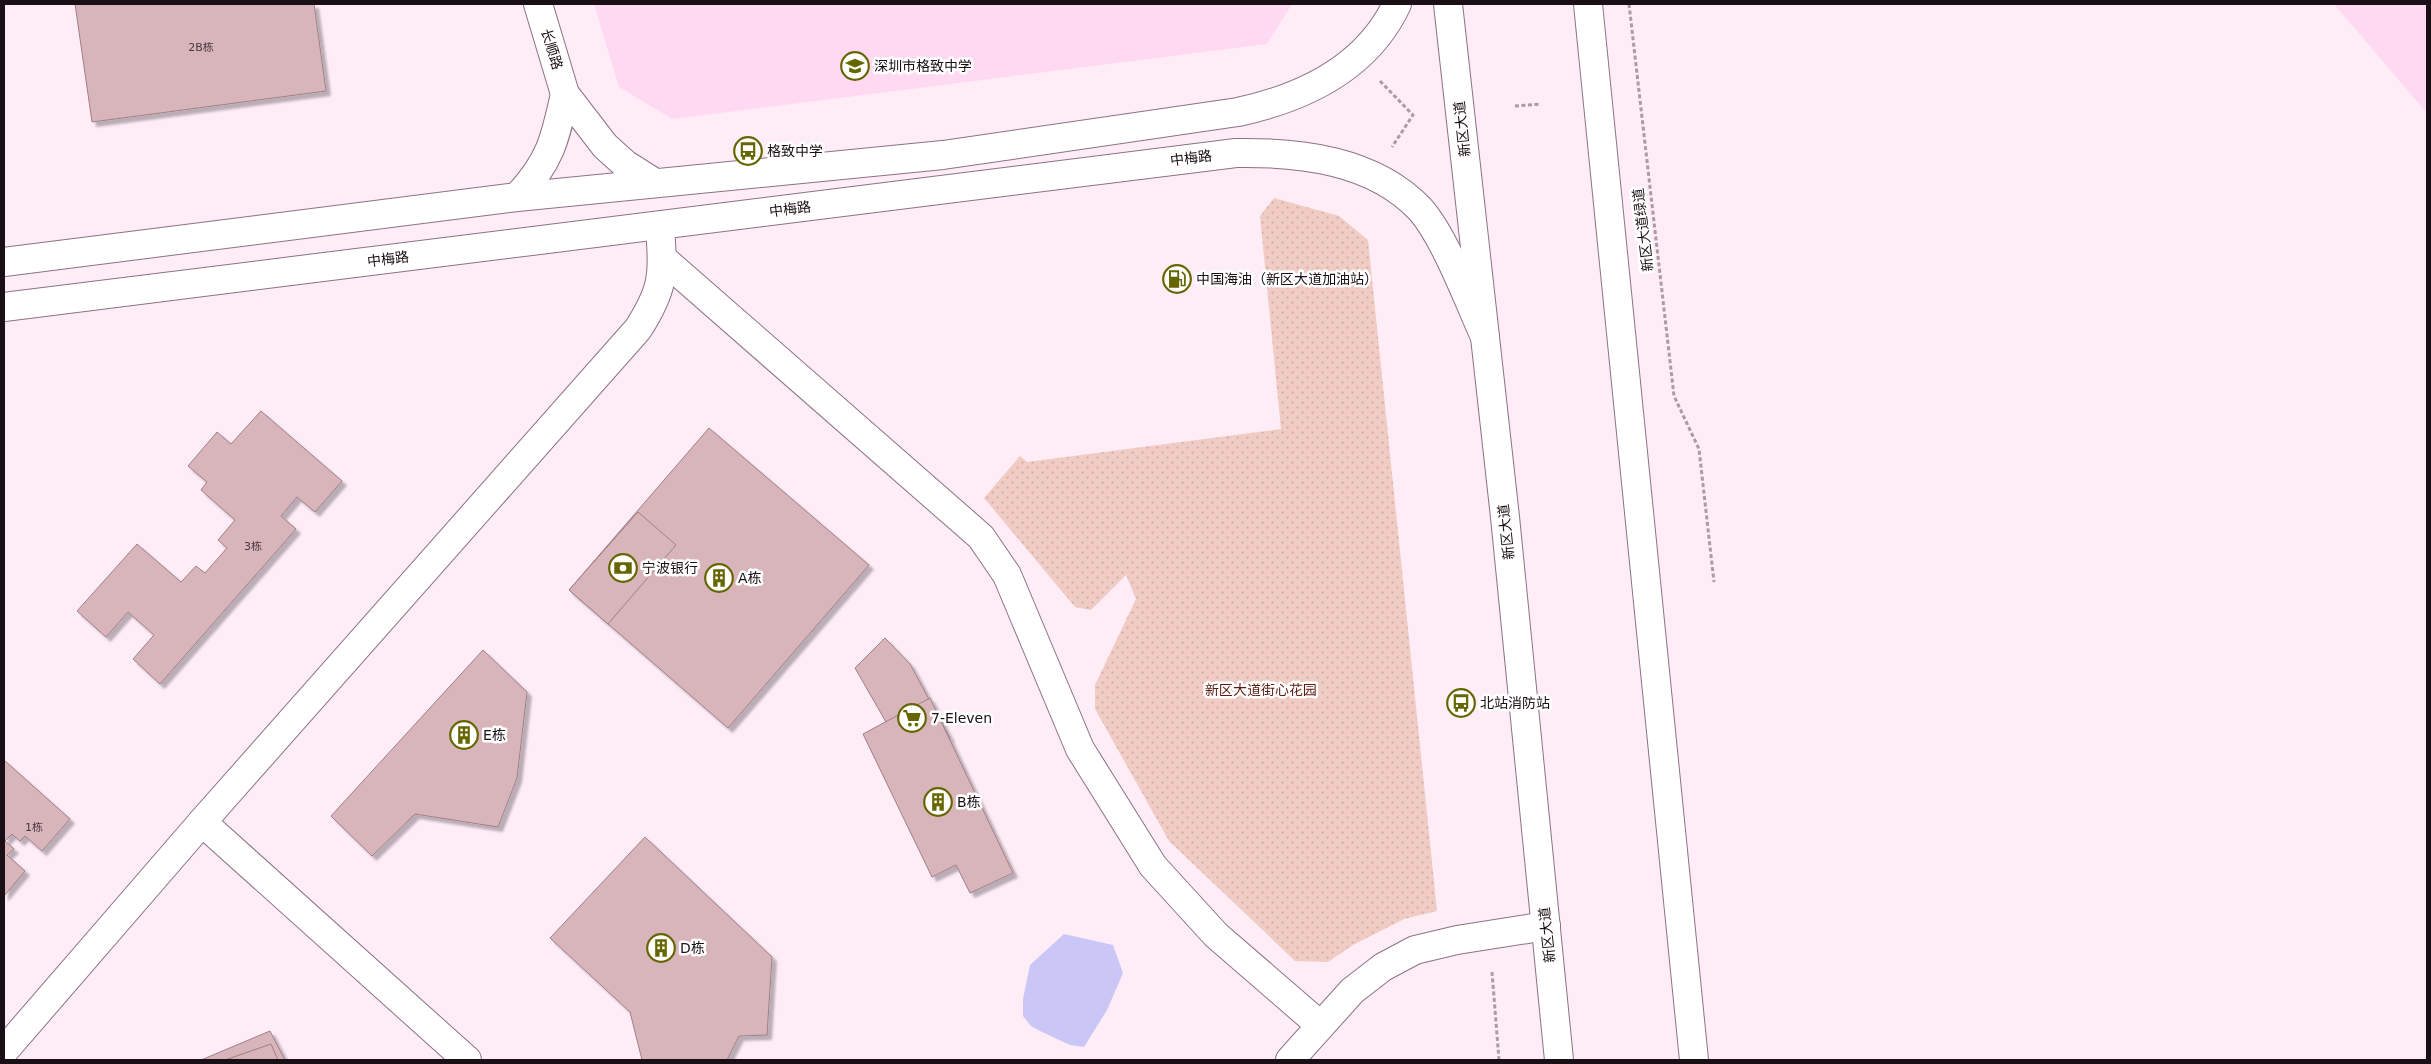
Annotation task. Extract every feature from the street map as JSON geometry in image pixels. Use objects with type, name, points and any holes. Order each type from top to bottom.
[{"type":"main road","name":"长顺路","points":[[538,4],[565,94]]},
{"type":"main road","points":[[4,262],[517,197],[944,155],[1238,112],[1272,105],[1330,79],[1358,57],[1374,39],[1397,4]]},
{"type":"main road","name":"新区大道","points":[[1448,4],[1485,337],[1560,1060]]},
{"type":"main road","points":[[1588,4],[1694,1060]]},
{"type":"main road","points":[[565,94],[605,146],[625,164],[656,183]]},
{"type":"main road","points":[[517,197],[537,176],[551,149],[565,94]]},
{"type":"main road","name":"中梅路","points":[[4,307],[1236,153],[1272,152],[1356,169],[1380,178],[1420,210],[1448,256],[1485,337]]},
{"type":"main road","points":[[4,1051],[202,822],[638,329],[653,306],[661,284],[660,226]]},
{"type":"main road","points":[[662,258],[981,537],[1007,575],[1080,749],[1153,866],[1216,935],[1320,1025]]},
{"type":"main road","points":[[202,822],[467,1060]]},
{"type":"main road","points":[[1290,1060],[1352,991],[1383,967],[1415,950],[1457,940],[1546,926]]},
{"type":"path","name":"新区大道绿道","points":[[1629,4],[1674,396],[1699,449],[1714,582]]},
{"type":"path","points":[[1376,76],[1413,115],[1389,150]]},
{"type":"path","points":[[1515,106],[1541,104]]},
{"type":"path","points":[[1492,972],[1499,1060]]},
{"type":"shaded area","name":"深圳市格致中学","points":[[594,4],[1292,4],[1267,44],[672,119],[619,87]]},
{"type":"shaded area","points":[[2334,4],[2427,4],[2427,113]]},
{"type":"green space","name":"新区大道街心花园","points":[[1274,198],[1339,216],[1368,240],[1437,911],[1404,919],[1353,945],[1328,962],[1295,961],[1169,841],[1095,709],[1095,685],[1136,599],[1126,575],[1091,610],[1075,607],[984,498],[1020,456],[1027,462],[1281,429],[1260,216]]},
{"type":"water","points":[[1064,934],[1113,945],[1123,973],[1107,1010],[1084,1047],[1070,1045],[1040,1031],[1031,1026],[1023,1016],[1023,999],[1030,965]]},
{"type":"building","points":[[75,4],[314,4],[326,91],[92,122]]},
{"type":"building","points":[[261,411],[342,481],[315,512],[297,497],[281,516],[296,529],[160,684],[133,659],[154,635],[128,612],[106,637],[77,611],[137,544],[181,582],[196,566],[205,573],[227,548],[218,540],[235,520],[201,490],[207,482],[188,466],[217,432],[231,444]]},
{"type":"building","name":"A栋","points":[[709,428],[869,565],[728,728],[569,590]]},
{"type":"building","name":"宁波银行","points":[[638,512],[676,545],[608,624],[569,590]]},
{"type":"building","name":"7-Eleven","points":[[885,638],[910,664],[950,738],[909,762],[855,668]]},
{"type":"building","name":"E栋","points":[[483,650],[527,692],[517,778],[498,827],[415,814],[372,856],[331,816]]},
{"type":"building","name":"B栋","points":[[930,698],[1013,873],[970,893],[956,865],[932,877],[863,734]]},
{"type":"building","points":[[4,760],[70,819],[42,851],[25,836],[20,841],[12,834],[5,841],[14,849],[7,855],[25,871],[4,896]]},
{"type":"building","name":"D栋","points":[[645,837],[772,957],[767,1035],[739,1036],[727,1060],[642,1060],[630,1012],[550,938]]},
{"type":"building","points":[[270,1031],[285,1060],[201,1060]]},
{"type":"building","points":[[271,1044],[278,1060],[225,1060]]},
{"type":"place","name":"深圳市格致中学","points":[[855,66]]},
{"type":"place","name":"格致中学","points":[[748,151]]},
{"type":"place","name":"中国海油（新区大道加油站）","points":[[1177,279]]},
{"type":"place","name":"宁波银行","points":[[623,568]]},
{"type":"place","name":"A栋","points":[[719,578]]},
{"type":"place","name":"北站消防站","points":[[1461,703]]},
{"type":"place","name":"7-Eleven","points":[[912,718]]},
{"type":"place","name":"E栋","points":[[464,735]]},
{"type":"place","name":"B栋","points":[[938,802]]},
{"type":"place","name":"D栋","points":[[661,948]]}]
